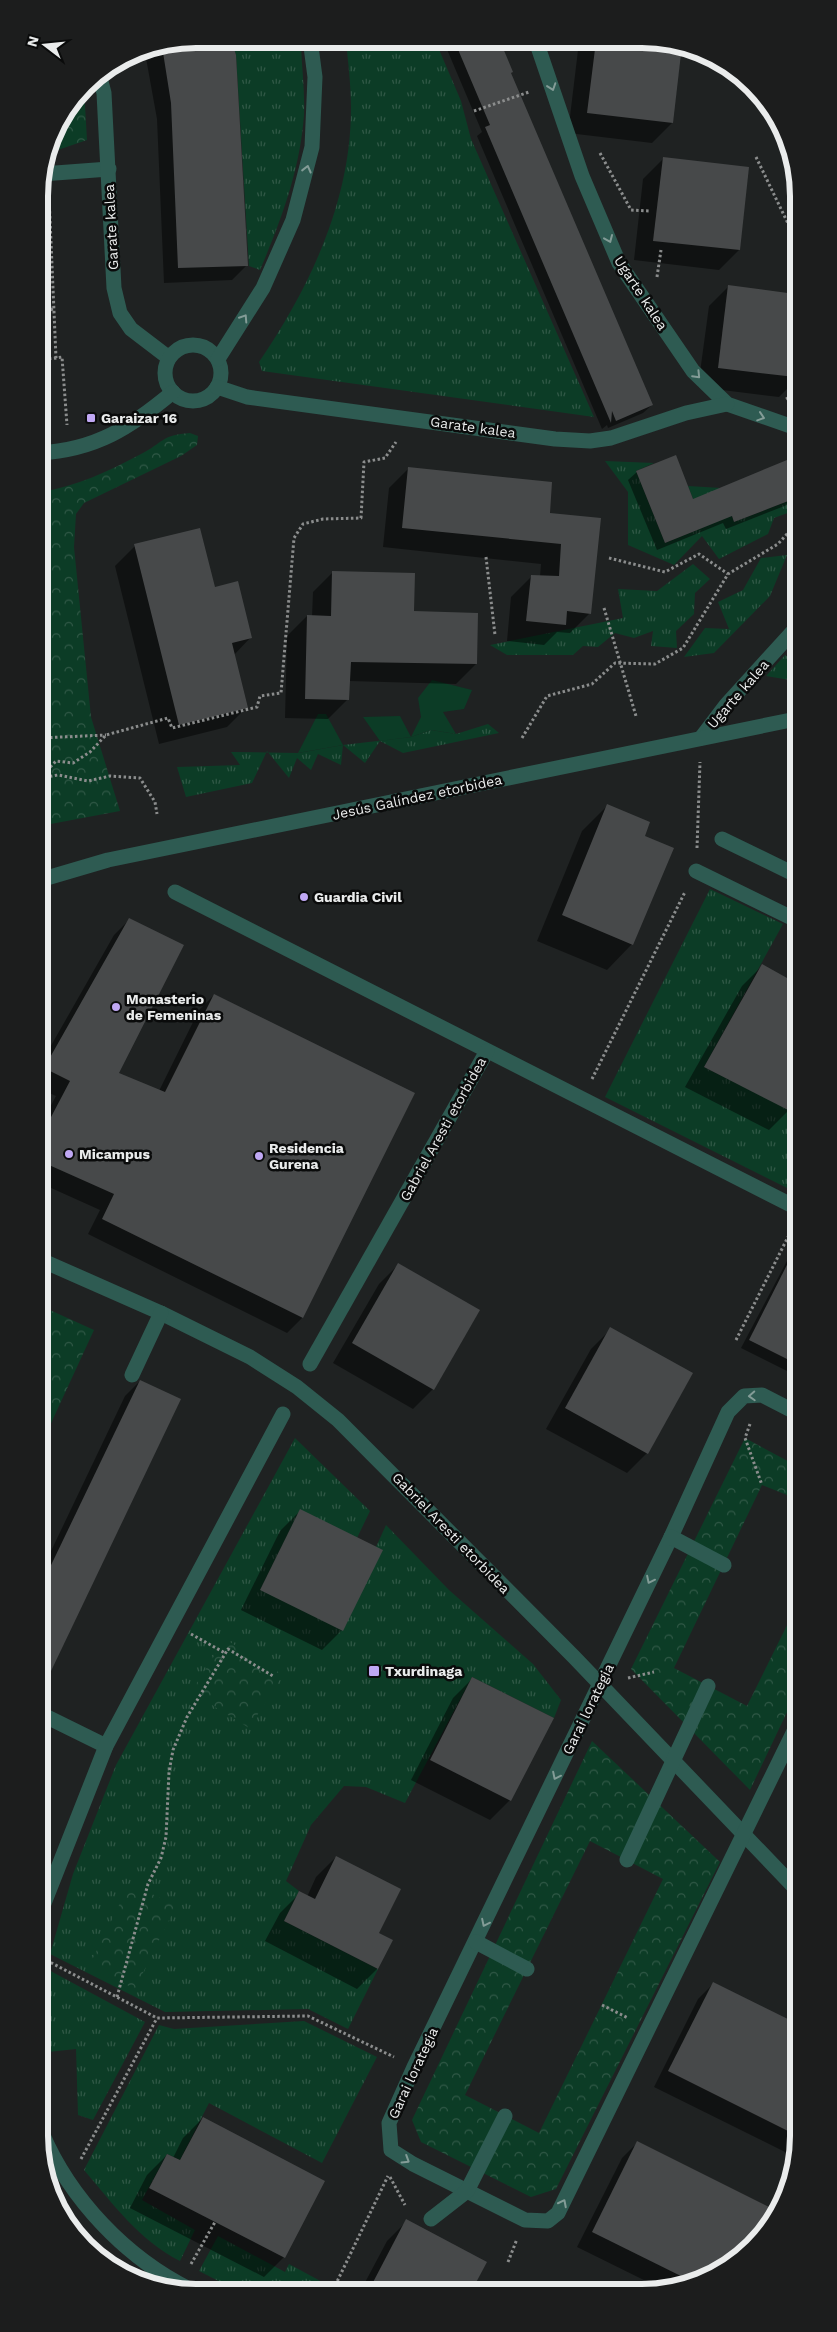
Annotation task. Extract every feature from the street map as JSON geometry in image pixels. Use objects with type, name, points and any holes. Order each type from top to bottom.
[{"type":"street","points":[[218,359],[263,288],[295,212],[312,148],[315,115],[311,48]]},
{"type":"street","name":"Ugarte kalea","points":[[538,48],[574,152],[619,263],[693,371],[727,404],[790,426]]},
{"type":"street","name":"Garate kalea","points":[[101,82],[104,93],[114,288],[120,313],[131,329],[169,358]]},
{"type":"street","points":[[49,173],[108,170]]},
{"type":"street","points":[[194,345],[212,351],[218,359],[222,374],[217,387],[210,395],[195,401],[187,400],[173,392],[165,376],[169,358],[184,346],[194,345]]},
{"type":"street","name":"Garate kalea","points":[[217,387],[247,397],[555,439],[590,441],[611,438],[686,413],[727,404]]},
{"type":"street","points":[[48,452],[73,449],[95,442],[138,421],[173,392]]},
{"type":"street","name":"Ugarte kalea","points":[[701,738],[726,705],[790,635]]},
{"type":"street","name":"Jesús Galíndez etorbidea","points":[[48,878],[108,860],[790,720]]},
{"type":"street","points":[[722,838],[790,872]]},
{"type":"street","points":[[696,871],[790,917]]},
{"type":"street","name":"Gabriel Aresti etorbidea","points":[[175,892],[583,1097],[789,1204]]},
{"type":"street","name":"Gabriel Aresti etorbidea","points":[[310,1364],[487,1050]]},
{"type":"street","name":"Gabriel Aresti etorbidea","points":[[48,1263],[161,1313],[250,1357],[298,1387],[338,1420],[574,1657],[789,1882]]},
{"type":"street","points":[[132,1375],[161,1313]]},
{"type":"street","points":[[762,1395],[789,1409]]},
{"type":"street","name":"Garai lorategia","points":[[398,2155],[390,2150],[389,2123],[414,2066],[600,1685],[728,1412],[744,1396],[762,1395]]},
{"type":"street","points":[[48,1896],[106,1746],[283,1414]]},
{"type":"street","points":[[671,1536],[724,1565]]},
{"type":"street","points":[[627,1860],[708,1686]]},
{"type":"street","points":[[48,1717],[106,1746]]},
{"type":"street","points":[[398,2155],[525,2220],[548,2221],[558,2213],[789,1741]]},
{"type":"street","points":[[476,1942],[527,1969]]},
{"type":"street","points":[[431,2219],[467,2191],[505,2116]]},
{"type":"street","points":[[48,2148],[69,2182],[105,2226],[134,2254],[179,2283]]},
{"type":"path","points":[[474,111],[551,84]]},
{"type":"path","points":[[574,152],[599,150],[631,210],[650,211]]},
{"type":"path","points":[[756,157],[790,228]]},
{"type":"path","points":[[48,218],[56,358]]},
{"type":"path","points":[[48,281],[50,310],[54,309]]},
{"type":"path","points":[[48,359],[62,358],[67,429]]},
{"type":"path","points":[[48,738],[106,735],[168,718],[172,728],[257,707],[260,696],[281,693],[294,538],[302,524],[322,520],[361,518],[364,462],[385,458],[396,442]]},
{"type":"path","points":[[522,738],[548,696],[592,684],[615,664],[655,664],[683,648],[728,574],[778,544],[790,531]]},
{"type":"path","points":[[609,558],[665,572],[699,554],[728,574]]},
{"type":"path","points":[[486,557],[495,636]]},
{"type":"path","points":[[604,608],[636,716]]},
{"type":"path","points":[[48,770],[56,761],[73,763],[90,752],[106,735]]},
{"type":"path","points":[[583,1097],[696,871],[701,738]]},
{"type":"path","points":[[48,777],[58,775],[88,781],[110,776],[140,778],[154,802],[157,814]]},
{"type":"path","points":[[736,1340],[789,1233]]},
{"type":"path","points":[[762,1395],[745,1438],[762,1485]]},
{"type":"path","points":[[172,1623],[225,1653]]},
{"type":"path","points":[[117,1997],[148,1884],[161,1858],[166,1837],[169,1772],[173,1750],[187,1717],[228,1649],[273,1676]]},
{"type":"path","points":[[48,1961],[157,2018],[308,2016],[414,2066]]},
{"type":"path","points":[[602,2005],[650,2028]]},
{"type":"path","points":[[69,2182],[157,2018]]},
{"type":"path","points":[[336,2284],[398,2155]]},
{"type":"path","points":[[389,2175],[405,2205]]},
{"type":"path","points":[[186,2284],[215,2222]]},
{"type":"green space","points":[[234,48],[301,48],[304,90],[302,135],[288,195],[260,270],[249,266],[236,55]]},
{"type":"green space","points":[[347,48],[438,48],[461,101],[471,139],[594,417],[262,371],[259,362],[295,304],[311,273],[335,209],[344,176],[349,143],[350,82]]},
{"type":"green space","points":[[85,97],[87,140],[55,151],[67,122]]},
{"type":"green space","points":[[190,433],[198,436],[197,445],[181,456],[84,503],[76,514],[74,547],[91,717],[120,811],[48,824],[48,490],[92,478],[141,454],[163,440],[180,434]]},
{"type":"green space","points":[[605,461],[654,463],[636,471],[665,543],[704,527],[688,486],[721,488],[734,522],[790,500],[790,512],[774,518],[768,534],[719,559],[702,536],[674,565],[628,545],[628,492]]},
{"type":"green space","points":[[787,555],[770,596],[714,653],[684,657],[705,628],[729,629],[718,602],[743,590],[761,558]]},
{"type":"green space","points":[[693,564],[710,579],[695,593],[694,614],[676,631],[677,648],[651,646],[653,631],[634,638],[615,633],[598,647],[583,646],[573,655],[507,655],[490,645],[623,618],[618,589],[657,591]]},
{"type":"green space","points":[[785,655],[790,659],[790,680],[766,676]]},
{"type":"green space","points":[[432,680],[472,690],[464,709],[443,712],[456,734],[431,730],[411,737],[421,717],[418,698]]},
{"type":"green space","points":[[318,714],[326,714],[343,745],[298,753]]},
{"type":"green space","points":[[400,716],[411,737],[380,741],[363,717]]},
{"type":"green space","points":[[488,724],[499,733],[403,753],[380,741],[365,763],[343,745],[411,737],[431,730],[456,734]]},
{"type":"green space","points":[[343,745],[341,765],[318,754],[311,770],[297,758],[289,778],[268,753],[298,753]]},
{"type":"green space","points":[[231,752],[266,753],[252,783],[186,797],[177,767],[240,765]]},
{"type":"green space","points":[[710,889],[783,924],[704,1067],[790,1110],[789,1189],[605,1097]]},
{"type":"green space","points":[[48,1309],[94,1330],[48,1430]]},
{"type":"green space","points":[[295,1438],[370,1511],[357,1538],[300,1510],[260,1590],[376,1547],[386,1525],[449,1590],[533,1664],[561,1700],[554,1718],[472,1677],[405,1803],[366,1787],[344,1786],[311,1825],[286,1881],[299,1891],[284,1921],[378,1969],[348,2029],[308,2009],[165,2012],[50,1954],[73,1874],[116,1765]]},
{"type":"green space","points":[[745,1438],[789,1462],[789,1496],[762,1485],[674,1668],[747,1706],[789,1621],[789,1707],[750,1790],[631,1669]]},
{"type":"green space","points":[[225,1639],[283,1675],[249,1728],[191,1692]]},
{"type":"green space","points":[[592,1741],[720,1862],[556,2189],[531,2197],[421,2142],[412,2120]],"holes":[[[590,1841],[663,1879],[539,2133],[465,2095]]]},
{"type":"green space","points":[[130,1883],[176,1906],[135,1989],[89,1966]]},
{"type":"green space","points":[[48,1970],[145,2022],[93,2120],[78,2115],[76,2049],[48,2052]]},
{"type":"green space","points":[[304,2021],[377,2057],[322,2163],[209,2103],[180,2160],[167,2154],[142,2200],[195,2230],[180,2261],[139,2232],[84,2170],[159,2025],[174,2029]]},
{"type":"green space","points":[[218,2236],[285,2272],[289,2264],[326,2284],[224,2284],[199,2271]]},
{"type":"building","points":[[234,48],[236,55],[248,266],[178,268],[171,103],[163,52],[177,49]]},
{"type":"building","points":[[457,48],[503,48],[513,72],[511,73],[653,405],[616,421],[612,411],[611,423],[485,127],[490,125]]},
{"type":"building","points":[[595,48],[651,48],[681,53],[673,123],[587,113]]},
{"type":"building","points":[[663,157],[749,167],[740,250],[653,241]]},
{"type":"building","points":[[728,285],[790,293],[790,376],[718,368]]},
{"type":"building","points":[[676,455],[693,499],[787,460],[790,467],[790,500],[734,522],[732,516],[665,543],[636,471]]},
{"type":"building","points":[[408,467],[552,482],[550,513],[601,518],[591,614],[567,611],[566,625],[526,621],[531,575],[559,576],[561,544],[402,528]]},
{"type":"building","points":[[200,528],[215,587],[238,581],[252,638],[232,643],[248,708],[179,725],[134,544]]},
{"type":"building","points":[[332,571],[415,573],[414,611],[478,613],[477,664],[351,662],[349,700],[305,699],[307,615],[331,616]]},
{"type":"building","points":[[607,804],[650,822],[645,836],[674,848],[633,945],[562,915]]},
{"type":"building","name":"Residencia Gurena","points":[[129,918],[184,945],[119,1073],[165,1092],[214,994],[415,1093],[303,1318],[102,1219],[114,1194],[48,1165],[48,1123],[70,1081],[48,1070],[48,1061]]},
{"type":"building","points":[[762,964],[790,979],[790,1111],[704,1067]]},
{"type":"building","points":[[789,1260],[789,1360],[749,1340]]},
{"type":"building","points":[[398,1263],[480,1310],[434,1390],[352,1343]]},
{"type":"building","points":[[610,1327],[693,1373],[648,1454],[565,1408]]},
{"type":"building","points":[[140,1380],[181,1399],[48,1677],[48,1571]]},
{"type":"building","points":[[300,1509],[383,1550],[343,1631],[260,1590]]},
{"type":"building","points":[[472,1677],[554,1718],[511,1801],[430,1760]]},
{"type":"building","points":[[336,1856],[401,1889],[379,1933],[393,1940],[378,1969],[284,1921],[299,1891],[315,1899]]},
{"type":"building","points":[[713,1982],[789,2020],[789,2132],[668,2071]]},
{"type":"building","points":[[203,2117],[325,2181],[285,2258],[149,2188],[167,2154],[180,2160]]},
{"type":"building","points":[[637,2141],[771,2208],[753,2234],[739,2248],[715,2265],[685,2278],[592,2232]]},
{"type":"building","points":[[406,2219],[487,2262],[475,2284],[372,2284]]},
{"type":"place","name":"Garaizar 16","points":[[91,418]]},
{"type":"place","name":"Guardia Civil","points":[[304,897]]},
{"type":"place","name":"Monasterio de Femeninas","points":[[116,1007]]},
{"type":"place","name":"Micampus","points":[[69,1154]]},
{"type":"place","name":"Residencia Gurena","points":[[259,1156]]},
{"type":"place","name":"Txurdinaga","points":[[374,1671]]}]
